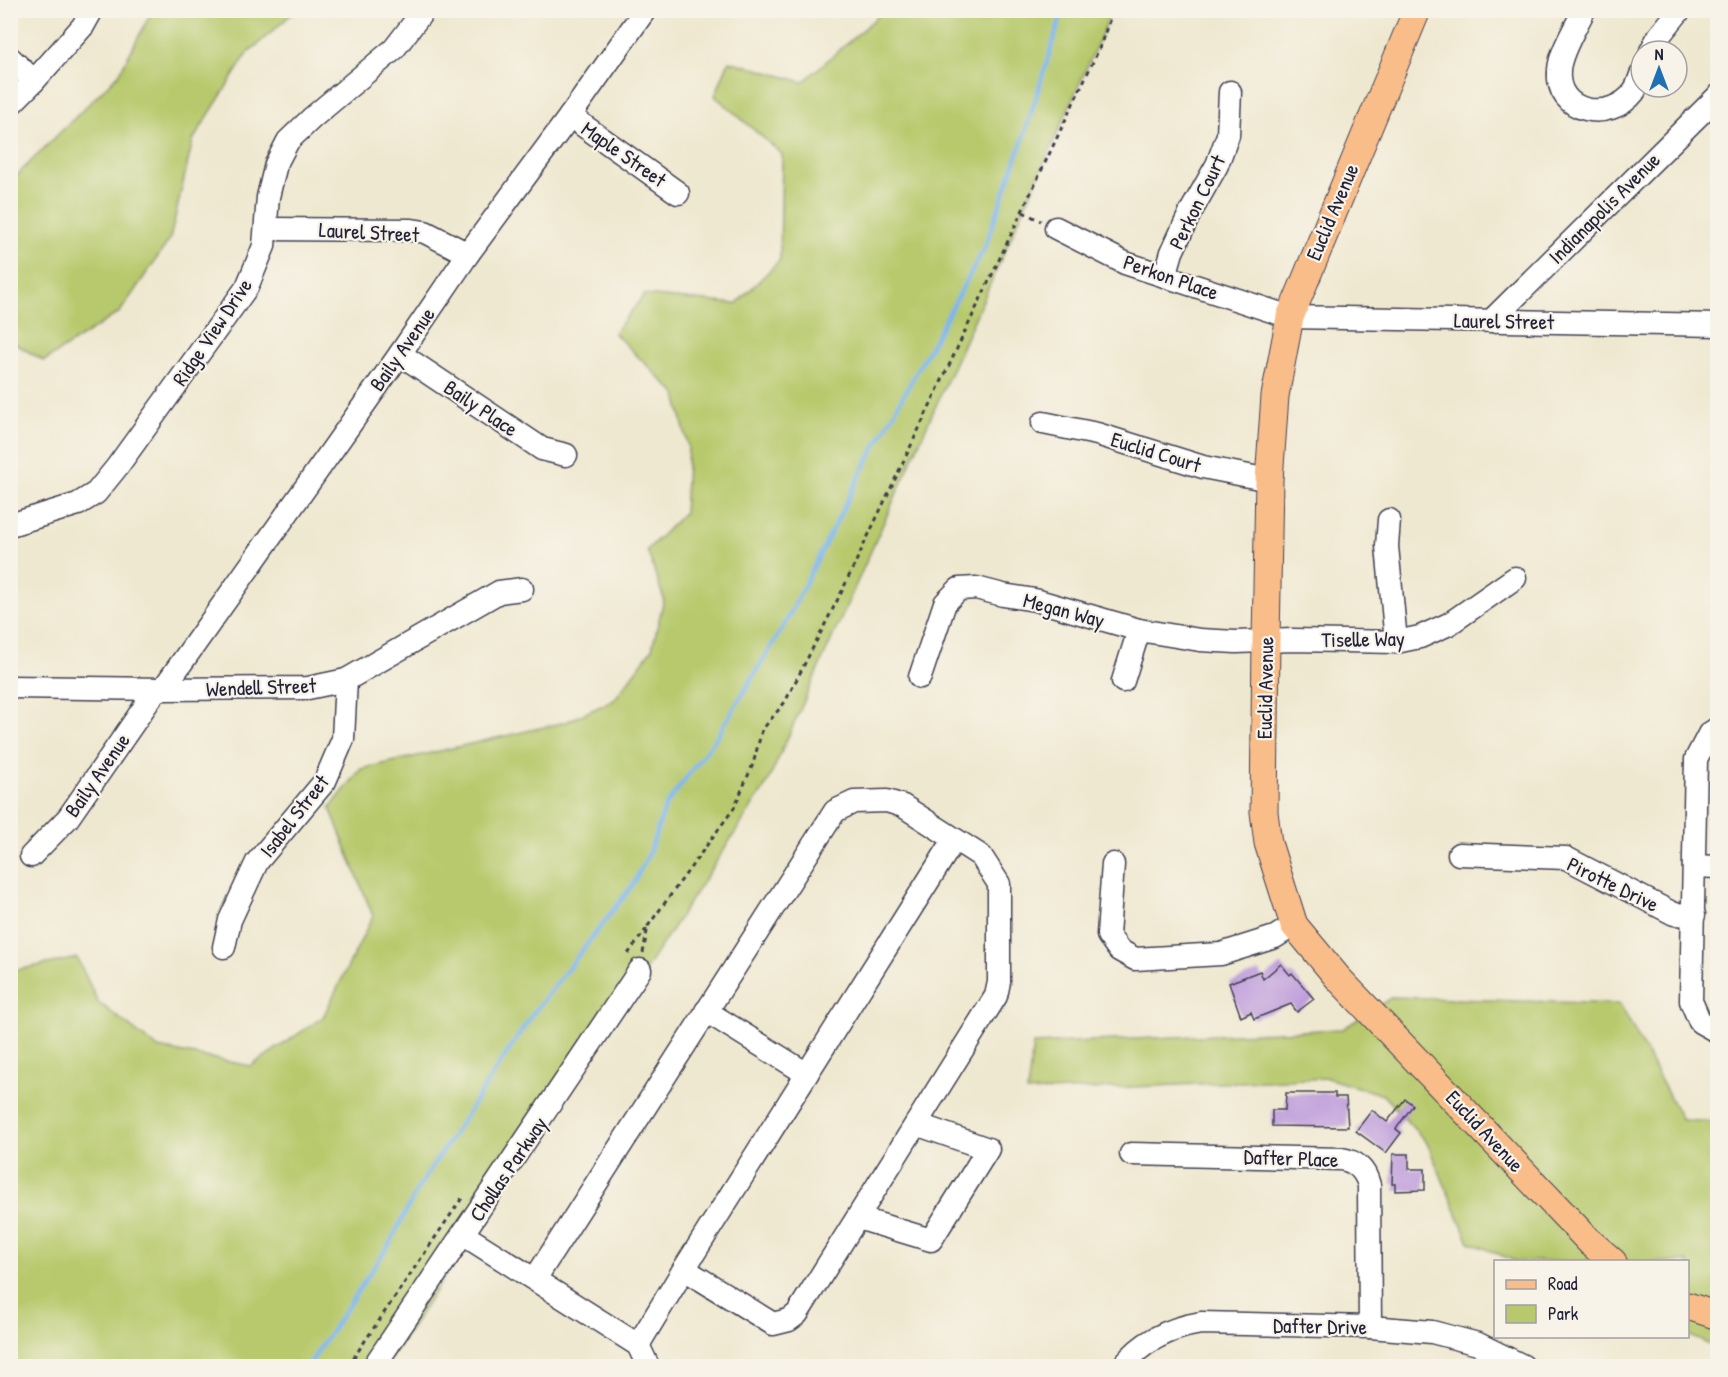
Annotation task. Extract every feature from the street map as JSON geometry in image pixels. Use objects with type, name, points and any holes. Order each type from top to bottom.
[{"type":"main road","name":"Euclid Avenue","points":[[1417,10],[1290,317],[1275,396],[1269,480],[1266,641],[1264,812],[1268,843],[1294,925],[1338,978],[1590,1242],[1611,1260]]},
{"type":"main road","points":[[1689,1306],[1718,1316]]},
{"type":"street","points":[[10,105],[83,26],[92,10]]},
{"type":"street","name":"Ridge View Drive","points":[[10,525],[78,504],[96,493],[117,467],[247,287],[264,246],[267,197],[276,164],[288,141],[394,49],[424,10]]},
{"type":"street","name":"Baily Avenue","points":[[31,856],[68,818],[400,354],[468,254],[645,10]]},
{"type":"street","points":[[1584,10],[1559,68],[1560,85],[1569,100],[1583,109],[1592,111],[1609,109],[1629,95]]},
{"type":"street","points":[[1657,39],[1680,10]]},
{"type":"street","points":[[10,57],[34,81]]},
{"type":"street","name":"Perkon Court","points":[[1165,276],[1172,252],[1190,213],[1217,165],[1228,135],[1230,92]]},
{"type":"street","name":"Indianapolis Avenue","points":[[1491,321],[1718,96]]},
{"type":"street","name":"Maple Street","points":[[570,116],[678,193]]},
{"type":"street","name":"Perkon Place","points":[[1056,228],[1125,263],[1290,317]]},
{"type":"street","name":"Laurel Street","points":[[266,229],[412,230],[425,232],[468,254]]},
{"type":"street","name":"Laurel Street","points":[[1290,317],[1718,325]]},
{"type":"street","name":"Baily Place","points":[[400,354],[542,449],[566,455]]},
{"type":"street","name":"Euclid Court","points":[[1043,423],[1106,437],[1203,467],[1269,480]]},
{"type":"street","points":[[1389,520],[1387,546],[1396,642]]},
{"type":"street","name":"Tiselle Way","points":[[1266,641],[1396,642],[1420,637],[1449,624],[1515,578]]},
{"type":"street","name":"Megan Way","points":[[920,676],[945,603],[959,590],[976,588],[1035,600],[1138,630],[1200,640],[1266,641]]},
{"type":"street","name":"Wendell Street","points":[[10,687],[308,688],[346,680],[499,592],[522,589]]},
{"type":"street","points":[[1123,681],[1138,630]]},
{"type":"street","name":"Isabel Street","points":[[224,947],[230,920],[258,862],[325,780],[344,739],[346,680]]},
{"type":"street","points":[[1709,1027],[1691,1001],[1696,759],[1709,734],[1718,728]]},
{"type":"street","points":[[536,1279],[835,811],[854,802],[887,801],[903,806],[981,856],[999,884],[999,982],[996,996],[797,1314],[789,1320],[773,1324],[684,1269]]},
{"type":"street","points":[[638,1345],[954,840]]},
{"type":"street","name":"Pirotte Drive","points":[[1459,854],[1566,858],[1674,914],[1694,915]]},
{"type":"street","points":[[1113,864],[1108,935],[1119,950],[1135,959],[1221,954],[1275,936],[1294,925]]},
{"type":"street","points":[[1694,866],[1718,867]]},
{"type":"street","name":"Chollas Parkway","points":[[374,1366],[640,970]]},
{"type":"street","points":[[706,1011],[807,1074]]},
{"type":"street","points":[[858,1218],[931,1240],[988,1149],[916,1124]]},
{"type":"street","name":"Dafter Place","points":[[1131,1154],[1341,1159],[1359,1166],[1369,1185],[1370,1327]]},
{"type":"street","points":[[464,1235],[638,1345],[648,1366]]},
{"type":"street","name":"Dafter Drive","points":[[1123,1366],[1136,1352],[1160,1336],[1194,1324],[1370,1327],[1432,1332],[1478,1344],[1523,1366]]},
{"type":"path","points":[[640,970],[648,926],[734,808],[753,764],[762,730],[786,702],[842,591],[1099,49],[1113,10]]},
{"type":"path","points":[[343,1366],[352,1361]]},
{"type":"green space","points":[[152,11],[295,11],[247,54],[193,140],[170,239],[120,312],[44,361],[11,341],[11,181],[119,74]]},
{"type":"green space","points":[[878,11],[1112,11],[767,784],[386,1366],[11,1366],[10,1339],[19,1336],[10,1285],[11,971],[77,958],[98,1002],[158,1048],[251,1066],[323,1017],[373,916],[330,808],[361,769],[566,722],[614,700],[652,649],[664,599],[647,550],[684,513],[688,447],[676,394],[614,333],[644,295],[736,304],[780,260],[782,154],[715,96],[729,61],[803,82],[878,16]]},
{"type":"green space","points":[[1392,997],[1620,1004],[1682,1120],[1717,1122],[1717,1348],[1689,1335],[1689,1260],[1513,1260],[1469,1242],[1427,1143],[1383,1095],[1327,1078],[1027,1092],[1033,1044],[1343,1029]]},
{"type":"building","points":[[1281,964],[1290,975],[1292,973],[1314,999],[1297,1012],[1291,1004],[1254,1019],[1251,1012],[1241,1017],[1229,983],[1260,971],[1263,979]]},
{"type":"building","points":[[1286,1093],[1335,1093],[1335,1097],[1346,1097],[1348,1127],[1272,1126],[1272,1110],[1285,1110]]},
{"type":"building","points":[[1405,1099],[1413,1105],[1396,1129],[1401,1133],[1386,1153],[1356,1131],[1372,1110],[1387,1122]]},
{"type":"building","points":[[1393,1154],[1409,1154],[1409,1169],[1425,1169],[1425,1190],[1395,1191],[1395,1184],[1392,1184]]},
{"type":"waterway","points":[[308,1366],[390,1243],[417,1190],[532,1015],[632,886],[648,856],[666,805],[716,738],[786,622],[862,471],[984,249],[1022,142],[1063,10]]}]
